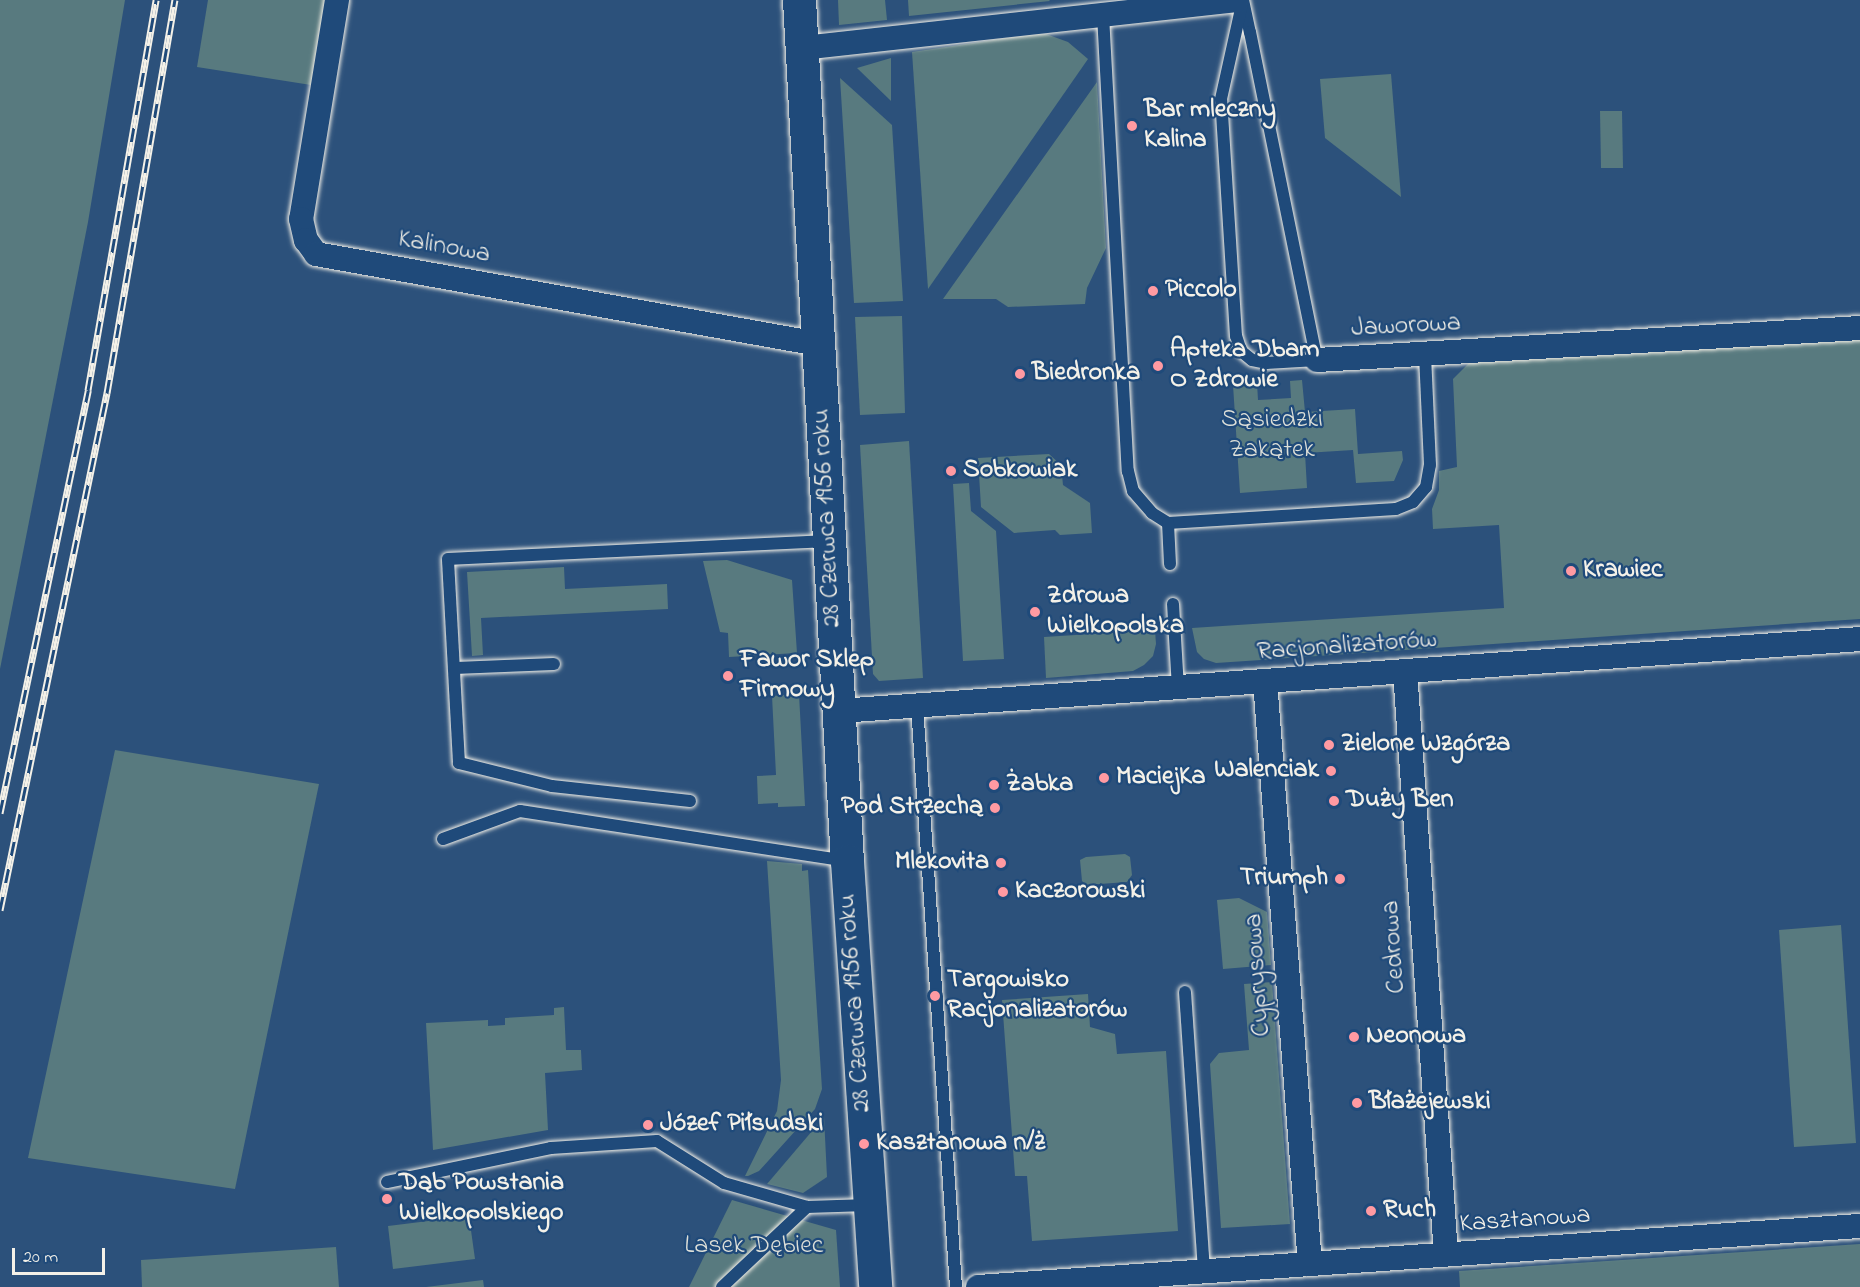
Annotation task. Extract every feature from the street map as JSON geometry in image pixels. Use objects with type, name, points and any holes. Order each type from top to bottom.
[{"type":"street","name":"Kalinowa","points":[[336,0],[301,219],[306,240],[316,254],[818,344]]},
{"type":"street","name":"28 Czerwca 1956 roku","points":[[799,0],[838,711],[875,1287]]},
{"type":"street","points":[[802,48],[1236,0]]},
{"type":"street","name":"Jaworowa","points":[[1317,360],[1860,328]]},
{"type":"street","name":"Racjonalizatorów","points":[[838,711],[1860,639]]},
{"type":"street","name":"Cedrowa","points":[[1405,671],[1446,1255]]},
{"type":"street","name":"Cyprysowa","points":[[1265,681],[1310,1264]]},
{"type":"street","name":"Kasztanowa","points":[[978,1287],[1205,1279],[1310,1264],[1860,1227]]},
{"type":"lane","points":[[1243,0],[1317,360]]},
{"type":"lane","name":"Jaworowa","points":[[1243,0],[1221,99],[1236,336],[1241,351],[1252,360],[1266,363],[1317,360]]},
{"type":"lane","points":[[1103,15],[1128,471],[1133,492],[1152,513],[1168,524],[1396,508],[1413,502],[1426,487],[1430,465],[1425,354]]},
{"type":"lane","points":[[1168,524],[1170,564]]},
{"type":"lane","points":[[690,801],[552,786],[459,763],[448,559],[829,540]]},
{"type":"lane","points":[[1173,604],[1178,687]]},
{"type":"lane","points":[[454,668],[554,664]]},
{"type":"lane","points":[[918,705],[956,1287]]},
{"type":"lane","points":[[443,839],[520,811],[847,861]]},
{"type":"lane","points":[[1185,992],[1205,1279]]},
{"type":"lane","points":[[387,1182],[551,1148],[657,1140],[724,1183],[807,1207],[869,1205]]},
{"type":"lane","points":[[722,1287],[807,1207]]},
{"type":"green space","points":[[0,0],[125,0],[88,222],[0,669]]},
{"type":"green space","points":[[208,0],[325,0],[311,85],[197,67]]},
{"type":"green space","points":[[838,0],[885,0],[887,20],[839,25]]},
{"type":"green space","points":[[908,0],[1049,0],[1050,1],[909,16]]},
{"type":"green space","points":[[1046,34],[1068,42],[1088,59],[928,289],[912,52]]},
{"type":"green space","points":[[891,58],[891,101],[857,68]]},
{"type":"green space","points":[[1391,74],[1401,197],[1325,138],[1320,79]]},
{"type":"green space","points":[[840,78],[892,125],[903,301],[854,303]]},
{"type":"green space","points":[[1097,82],[1106,248],[1087,288],[1085,304],[1008,307],[996,299],[943,299]]},
{"type":"green space","points":[[1600,111],[1622,111],[1623,168],[1601,168]]},
{"type":"green space","points":[[902,316],[905,413],[860,415],[855,317]]},
{"type":"green space","points":[[1860,339],[1860,619],[1216,663],[1204,659],[1197,652],[1192,628],[1504,608],[1499,525],[1433,529],[1432,509],[1439,490],[1439,471],[1457,467],[1453,379],[1471,361]]},
{"type":"green space","name":"Sąsiedzki Zakątek","points":[[1302,380],[1305,412],[1355,409],[1358,454],[1402,451],[1403,460],[1394,481],[1356,483],[1353,450],[1305,453],[1307,488],[1240,493],[1233,385],[1257,383],[1258,400],[1291,398],[1290,381]]},
{"type":"green space","points":[[909,441],[923,678],[879,681],[873,674],[860,445]]},
{"type":"green space","points":[[1049,454],[1061,465],[1063,485],[1090,503],[1092,533],[1060,535],[1055,530],[1014,533],[981,507],[978,458]]},
{"type":"green space","points":[[969,483],[971,511],[996,531],[1004,659],[963,661],[953,484]]},
{"type":"green space","points":[[727,560],[792,580],[797,653],[729,657],[728,633],[720,632],[703,561]]},
{"type":"green space","points":[[564,567],[565,589],[667,584],[668,609],[481,618],[483,655],[472,656],[467,572]]},
{"type":"green space","points":[[1155,630],[1156,644],[1153,656],[1133,671],[1046,678],[1044,637]]},
{"type":"green space","points":[[799,694],[805,806],[778,807],[778,803],[758,804],[757,776],[776,775],[772,696]]},
{"type":"green space","points":[[115,750],[319,784],[235,1189],[28,1158]]},
{"type":"green space","points":[[1125,854],[1130,857],[1132,875],[1127,882],[1086,885],[1082,881],[1080,860],[1086,857]]},
{"type":"green space","points":[[767,861],[802,864],[802,871],[808,870],[822,1089],[815,1109],[759,1171],[745,1176],[777,1111],[781,1080]]},
{"type":"green space","points":[[1239,898],[1267,912],[1271,965],[1223,969],[1217,900]]},
{"type":"green space","points":[[1841,925],[1856,1143],[1794,1147],[1779,930]]},
{"type":"green space","points":[[1272,982],[1290,1224],[1221,1228],[1210,1064],[1219,1053],[1249,1050],[1244,984]]},
{"type":"green space","points":[[1088,994],[1090,1027],[1115,1034],[1117,1054],[1166,1051],[1178,1231],[1032,1241],[1027,1176],[1015,1176],[1002,1000]]},
{"type":"green space","points":[[564,1007],[566,1050],[581,1050],[582,1070],[545,1073],[548,1130],[433,1150],[426,1023],[488,1020],[488,1026],[505,1025],[505,1018],[554,1015],[554,1008]]},
{"type":"green space","points":[[824,1117],[827,1177],[803,1193],[767,1184]]},
{"type":"green space","name":"Lasek Dębiec","points":[[732,1200],[836,1230],[840,1287],[689,1287]]},
{"type":"green space","points":[[469,1216],[475,1259],[393,1269],[388,1226]]},
{"type":"green space","points":[[1860,1244],[1860,1287],[1460,1287],[1459,1271]]},
{"type":"green space","points":[[336,1247],[339,1287],[142,1287],[141,1260]]},
{"type":"green space","points":[[483,1280],[484,1287],[426,1287]]},
{"type":"railway","points":[[0,813],[88,390],[156,0]]},
{"type":"railway","points":[[0,910],[107,393],[175,0]]},
{"type":"place","name":"Bar mleczny Kalina","points":[[1132,126]]},
{"type":"place","name":"Piccolo","points":[[1153,291]]},
{"type":"place","name":"Apteka Dbam O Zdrowie","points":[[1158,366]]},
{"type":"place","name":"Biedronka","points":[[1020,374]]},
{"type":"place","name":"Sobkowiak","points":[[951,471]]},
{"type":"place","name":"Krawiec","points":[[1571,571]]},
{"type":"place","name":"Zdrowa Wielkopolska","points":[[1035,612]]},
{"type":"place","name":"Fawor Sklep Firmowy","points":[[728,676]]},
{"type":"place","name":"Zielone Wzgórza","points":[[1329,745]]},
{"type":"place","name":"Walenciak","points":[[1331,771]]},
{"type":"place","name":"MaciejKa","points":[[1104,778]]},
{"type":"place","name":"Żabka","points":[[994,785]]},
{"type":"place","name":"Duży Ben","points":[[1334,801]]},
{"type":"place","name":"Pod Strzechą","points":[[995,808]]},
{"type":"place","name":"Mlekovita","points":[[1001,863]]},
{"type":"place","name":"Triumph","points":[[1340,879]]},
{"type":"place","name":"Kaczorowski","points":[[1003,892]]},
{"type":"place","name":"Targowisko Racjonalizatorów","points":[[935,996]]},
{"type":"place","name":"Neonowa","points":[[1354,1037]]},
{"type":"place","name":"Błażejewski","points":[[1357,1103]]},
{"type":"place","name":"Józef Piłsudski","points":[[648,1125]]},
{"type":"place","name":"Kasztanowa n/ż","points":[[864,1144]]},
{"type":"place","name":"Dąb Powstania Wielkopolskiego","points":[[387,1199]]},
{"type":"place","name":"Ruch","points":[[1371,1211]]}]
